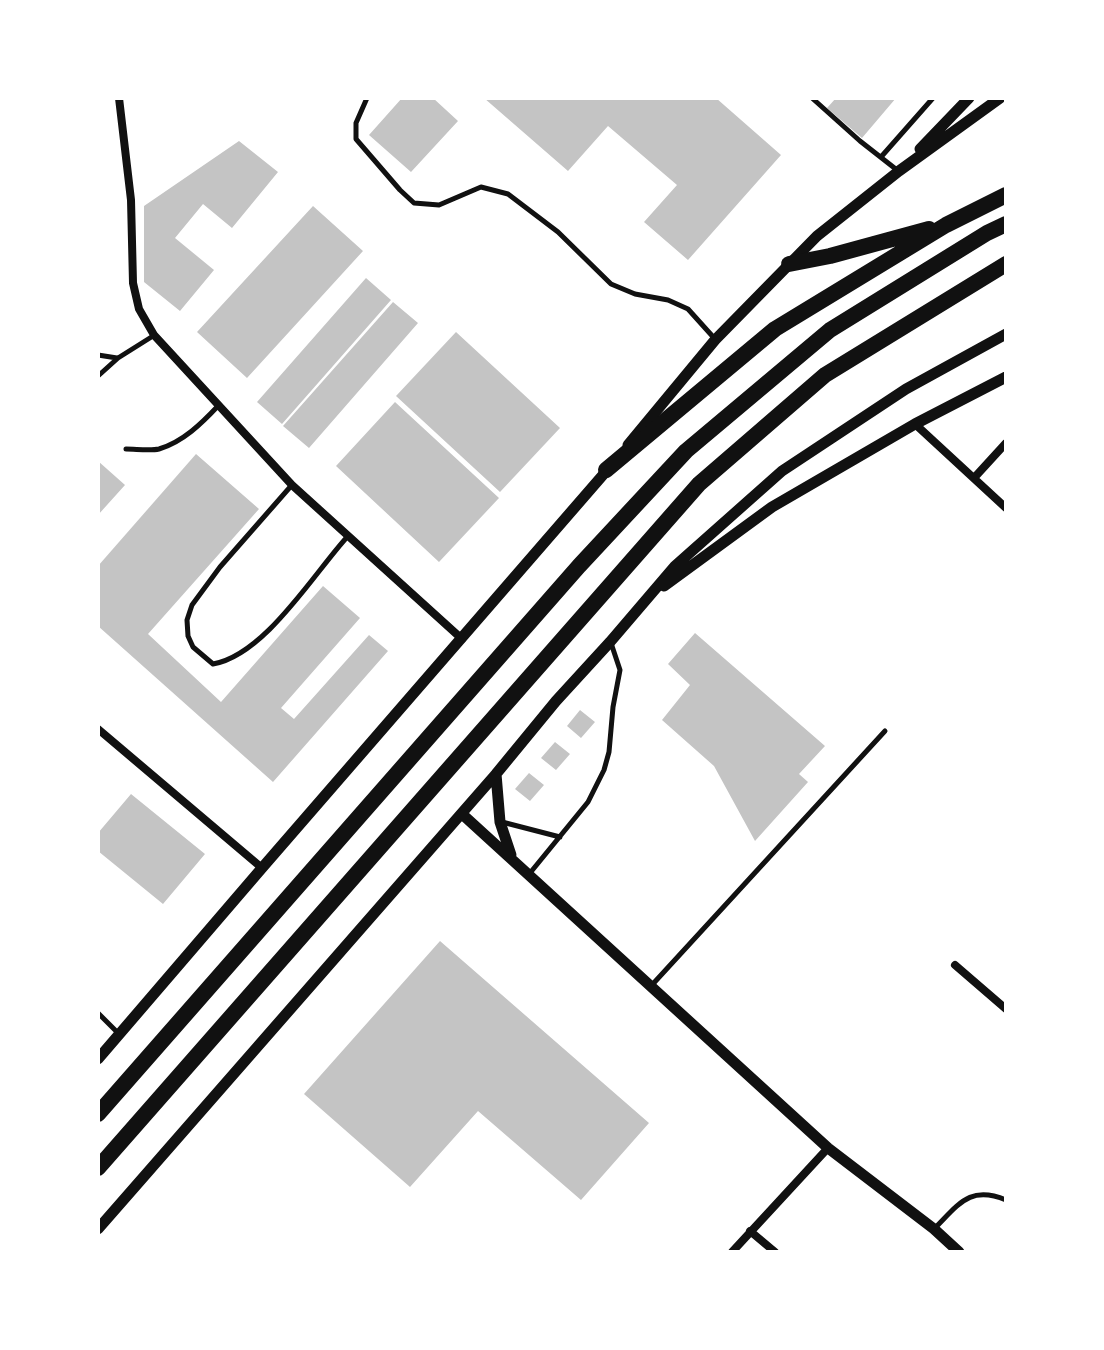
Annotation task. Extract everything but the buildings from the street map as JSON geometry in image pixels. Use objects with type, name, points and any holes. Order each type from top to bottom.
[{"type":"highway","points":[[606,470],[775,329],[946,225],[1006,195]]},
{"type":"highway","points":[[98,1114],[579,566],[686,451],[830,330],[1006,224]]},
{"type":"highway","points":[[789,264],[946,225]]},
{"type":"highway","points":[[98,1168],[699,484],[825,375],[1006,264]]},
{"type":"street","points":[[119,98],[131,200],[133,283],[139,309],[154,335],[292,485],[462,639]]},
{"type":"street","points":[[899,171],[969,98]]},
{"type":"street","points":[[98,1059],[462,639],[715,340],[817,236],[899,171],[1000,98]]},
{"type":"street","points":[[98,1229],[675,566],[782,471],[906,389],[1006,334]]},
{"type":"street","points":[[647,598],[772,507],[915,424],[1006,377]]},
{"type":"street","points":[[915,424],[1006,508]]},
{"type":"street","points":[[974,478],[1006,443]]},
{"type":"street","points":[[98,729],[262,868]]},
{"type":"street","points":[[496,774],[500,822],[512,858]]},
{"type":"street","points":[[462,814],[828,1148],[934,1229],[959,1252]]},
{"type":"street","points":[[955,965],[1006,1009]]},
{"type":"street","points":[[732,1252],[828,1148]]},
{"type":"street","points":[[750,1231],[775,1252]]},
{"type":"lane","points":[[367,98],[356,123],[356,139],[414,203],[439,205],[481,187],[508,194],[558,232],[611,284],[688,309],[715,340]]},
{"type":"lane","points":[[812,98],[899,171]]},
{"type":"lane","points":[[881,157],[933,98]]},
{"type":"lane","points":[[98,376],[118,358],[154,335]]},
{"type":"lane","points":[[98,355],[118,358]]},
{"type":"lane","points":[[126,449],[158,450],[204,422],[218,406]]},
{"type":"lane","points":[[292,485],[220,567],[192,605],[187,620],[188,636],[193,647],[213,664],[227,662],[246,650],[316,577],[348,536]]},
{"type":"lane","points":[[529,873],[588,802],[604,770],[620,670],[610,642]]},
{"type":"lane","points":[[650,986],[885,731]]},
{"type":"lane","points":[[500,822],[560,837]]},
{"type":"lane","points":[[98,1013],[120,1034]]},
{"type":"lane","points":[[934,1229],[972,1194],[990,1193],[1006,1200]]}]
